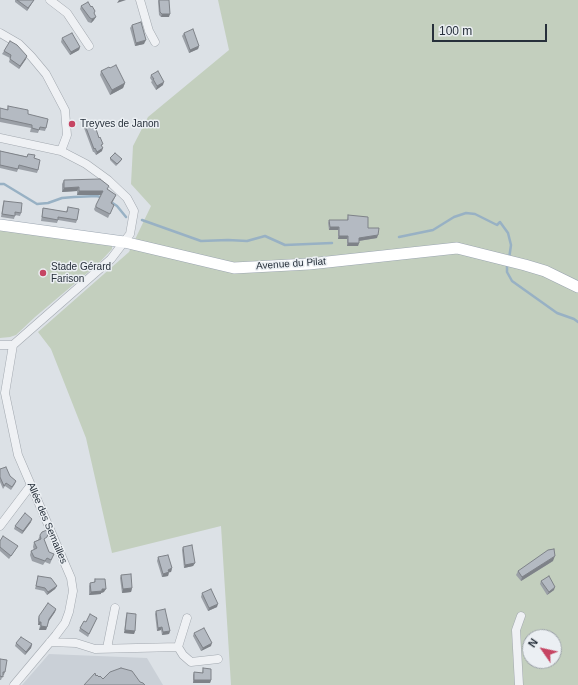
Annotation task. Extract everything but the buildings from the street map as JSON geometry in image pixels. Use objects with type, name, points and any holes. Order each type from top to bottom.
[{"type":"main road","name":"Avenue du Pilat","points":[[0,225],[124,242],[234,268],[309,264],[457,248],[501,258],[545,271],[578,287]]},
{"type":"street","points":[[50,0],[67,14],[89,46]]},
{"type":"street","points":[[140,0],[149,30],[155,42]]},
{"type":"street","points":[[0,33],[19,44],[31,56],[46,74],[66,110],[67,135],[61,151]]},
{"type":"street","points":[[0,138],[61,151],[86,164],[108,180],[127,198],[134,211],[130,234],[110,259],[13,345],[0,345]]},
{"type":"street","name":"Allée des Semailles","points":[[13,345],[3,393],[18,455],[71,578],[73,590],[70,612],[64,623],[14,685]]},
{"type":"street","points":[[0,526],[31,485]]},
{"type":"street","points":[[107,648],[115,608]]},
{"type":"street","points":[[519,685],[516,630],[521,616]]},
{"type":"street","points":[[178,647],[187,618]]},
{"type":"street","points":[[50,642],[76,643],[95,649],[178,647]]},
{"type":"street","points":[[178,647],[191,662],[218,659]]},
{"type":"shaded area","points":[[49,654],[147,658],[163,685],[22,685]]},
{"type":"green space","points":[[218,0],[578,0],[578,685],[231,685],[221,526],[112,553],[86,438],[51,349],[38,332],[129,252],[151,206],[131,184],[133,146],[148,117],[229,50]]},
{"type":"green space","name":"Stade Gérard Farison","points":[[0,230],[112,245],[112,249],[99,263],[16,335],[0,338]]},
{"type":"waterway","points":[[0,184],[4,184],[37,204],[48,203],[62,198],[97,196],[103,198]]},
{"type":"waterway","points":[[111,202],[117,206],[126,217]]},
{"type":"waterway","points":[[399,237],[433,230],[454,217],[466,213],[475,214],[497,225],[500,222],[508,233],[511,245],[509,259]]},
{"type":"waterway","points":[[142,220],[201,241],[247,241],[265,236],[285,245],[332,243]]},
{"type":"waterway","points":[[507,263],[507,272],[512,281],[557,313],[578,322]]},
{"type":"place","name":"Treyves de Janon","points":[[72,124]]},
{"type":"place","name":"Stade Gérard Farison","points":[[43,273]]}]
